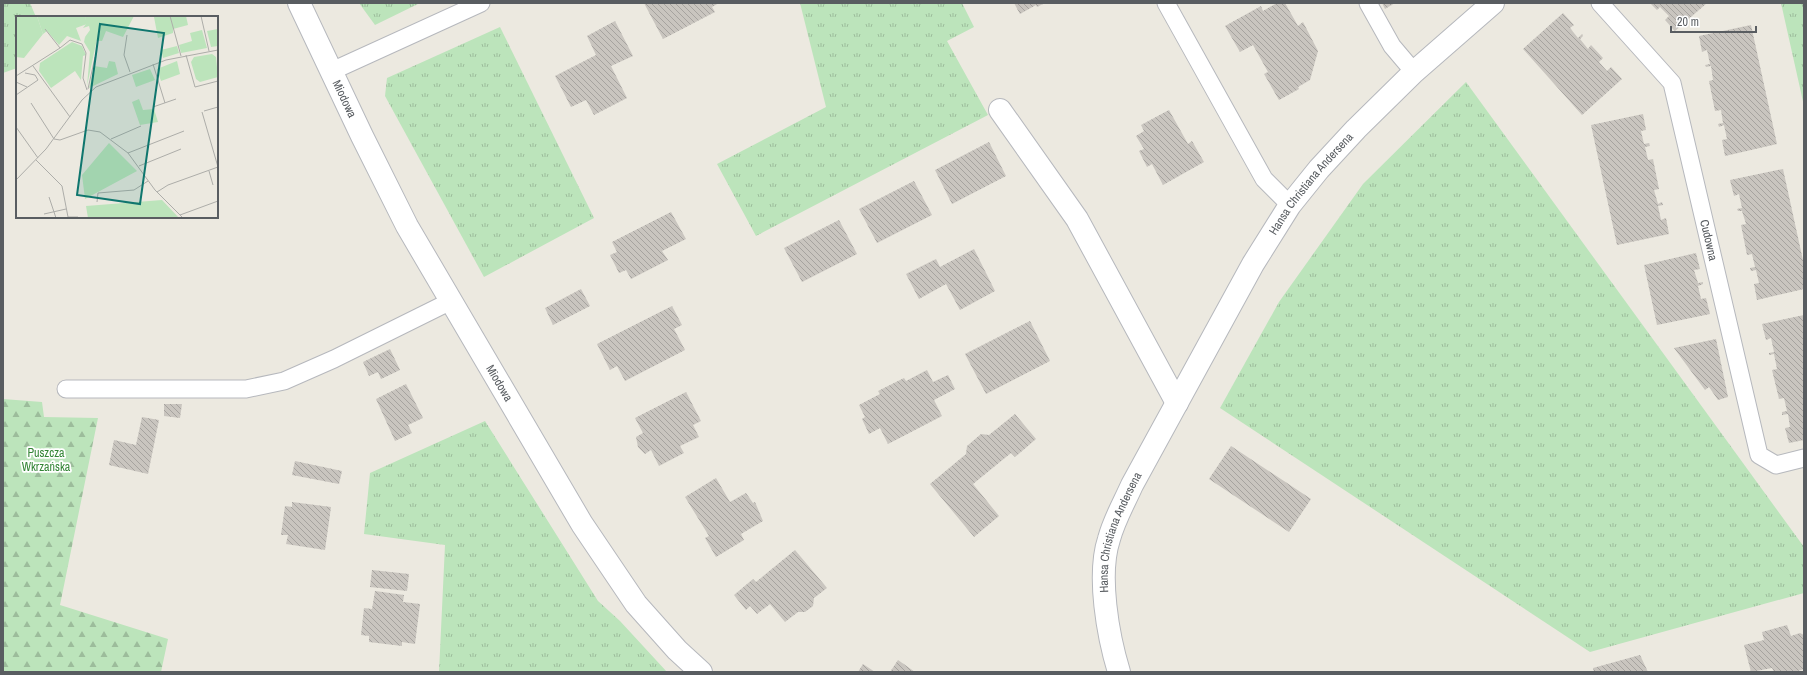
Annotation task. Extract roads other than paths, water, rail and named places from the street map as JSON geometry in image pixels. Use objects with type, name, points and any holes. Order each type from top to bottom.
[{"type":"street","name":"Miodowa","points":[[299,3],[397,206],[582,524],[636,604],[677,650],[701,672]]},
{"type":"street","name":"Hansa Christiana Andersena","points":[[1119,672],[1111,643],[1106,605],[1105,575],[1108,540],[1116,519],[1132,486],[1252,264],[1290,205],[1342,144],[1414,72],[1493,3]]},
{"type":"street","points":[[1000,110],[1077,219],[1177,402]]},
{"type":"lane","name":"Miodowa","points":[[332,71],[481,3]]},
{"type":"lane","points":[[1166,3],[1264,179],[1290,205]]},
{"type":"lane","points":[[1368,3],[1392,46],[1414,72]]},
{"type":"lane","name":"Cudowna","points":[[1600,3],[1672,83],[1759,455],[1776,465],[1804,458]]},
{"type":"lane","points":[[66,389],[246,389],[284,381],[451,301]]},
{"type":"park label","name":"Puszcza Wkrzańska","points":[[46,460]]}]
